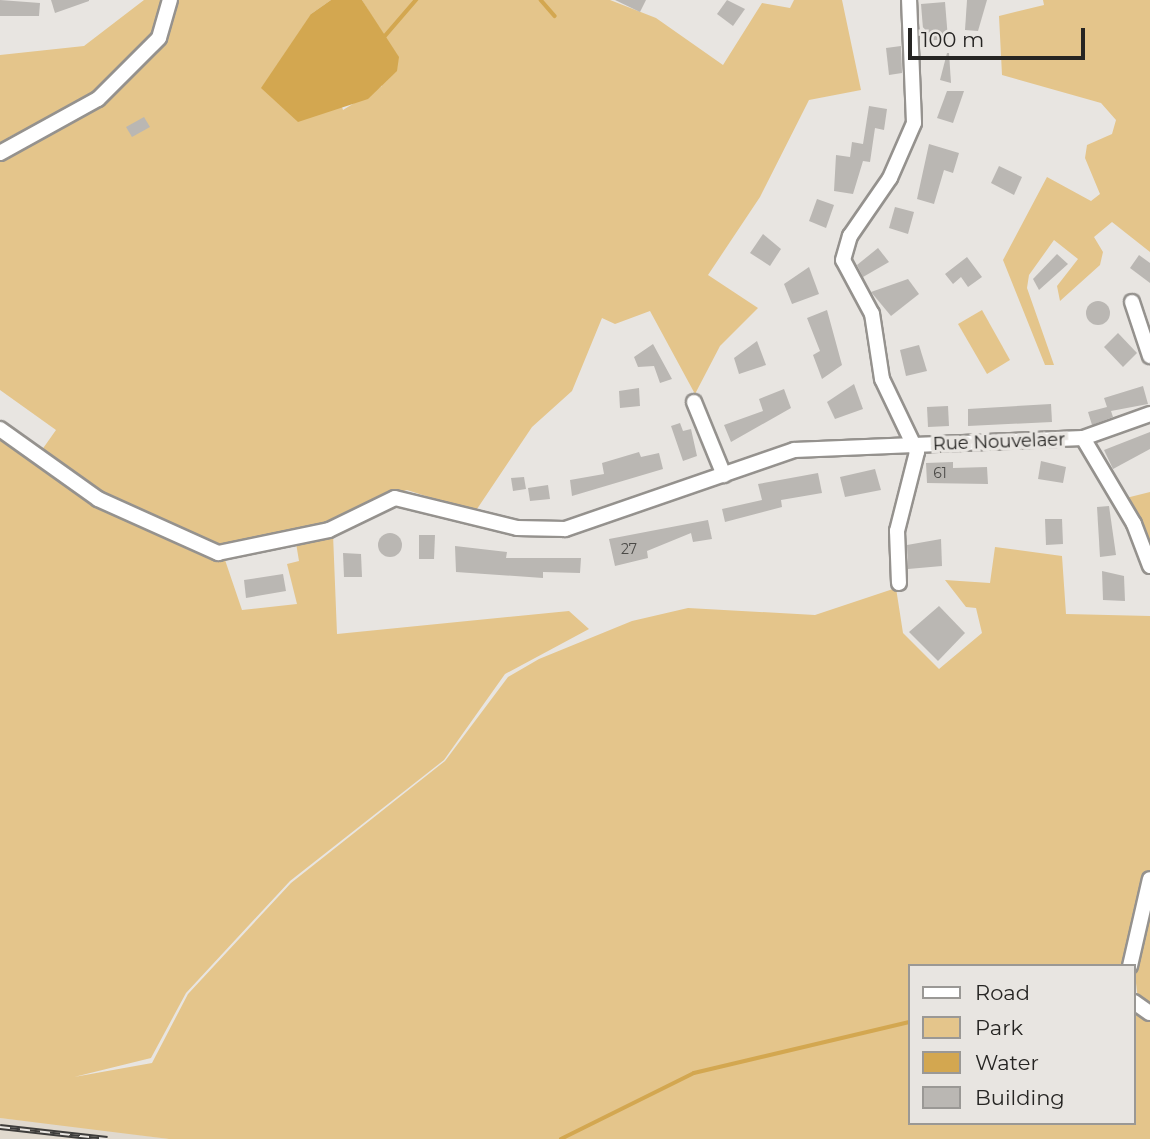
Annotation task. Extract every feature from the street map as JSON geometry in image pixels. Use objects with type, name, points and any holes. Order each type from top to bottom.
[{"type":"street","points":[[0,153],[98,99],[159,38],[170,0]]},
{"type":"street","points":[[899,583],[897,531],[916,445],[882,380],[872,314],[843,260],[849,236],[890,178],[914,123],[909,0]]},
{"type":"street","points":[[1132,302],[1150,356]]},
{"type":"street","points":[[694,402],[724,475]]},
{"type":"street","name":"Rue Nouvelaer","points":[[0,429],[98,499],[218,552],[329,530],[395,498],[517,528],[565,529],[794,450],[1083,438],[1150,414]]},
{"type":"street","name":"Rue Nouvelaer","points":[[1083,438],[1134,524],[1150,566]]},
{"type":"street","points":[[1130,964],[1150,879]]},
{"type":"shaded area","points":[[0,1118],[91,1128],[169,1139],[0,1139]]},
{"type":"green space","points":[[144,0],[165,0],[160,27],[116,74],[99,92],[9,137],[9,143],[80,110],[156,47],[167,36],[175,0],[331,0],[311,14],[343,110],[382,86],[376,23],[362,0],[610,0],[656,18],[723,65],[762,3],[790,8],[794,0],[842,0],[861,90],[809,100],[760,197],[708,275],[758,308],[720,346],[695,394],[650,311],[615,324],[602,318],[572,391],[532,427],[475,512],[407,490],[368,502],[322,528],[223,550],[106,496],[39,454],[56,430],[0,390],[0,55],[84,46]]},
{"type":"green space","points":[[1043,0],[1150,0],[1150,252],[1112,222],[1094,237],[1103,252],[1100,265],[1060,301],[1057,286],[1078,259],[1054,240],[1029,275],[1027,288],[1054,365],[1045,365],[1003,260],[1047,177],[1091,201],[1100,194],[1085,158],[1087,145],[1112,134],[1116,120],[1101,103],[1002,75],[999,16],[1044,5]]},
{"type":"green space","points":[[982,310],[1010,360],[987,374],[958,324]]},
{"type":"green space","points":[[0,435],[154,530],[200,555],[224,557],[242,610],[297,604],[287,564],[299,561],[296,543],[333,534],[337,634],[569,611],[589,629],[505,674],[444,760],[290,881],[186,993],[151,1058],[74,1077],[152,1063],[188,994],[291,883],[445,761],[508,677],[539,659],[632,621],[688,608],[815,615],[896,588],[903,633],[939,669],[982,633],[976,608],[966,607],[945,580],[990,583],[995,547],[1062,556],[1066,614],[1150,616],[1150,870],[1136,901],[1124,964],[908,964],[908,1125],[1136,1125],[1136,1009],[1150,1019],[1150,1139],[169,1139],[0,1118]]},
{"type":"green space","points":[[1150,492],[1150,551],[1126,498]]},
{"type":"green space","points":[[1150,888],[1150,1007],[1138,1000],[1134,964]]},
{"type":"water","points":[[331,0],[362,0],[399,57],[397,71],[368,99],[298,122],[261,88],[311,14]]},
{"type":"building","points":[[0,0],[40,3],[39,16],[0,16]]},
{"type":"building","points":[[51,0],[89,0],[89,1],[55,13]]},
{"type":"building","points":[[615,0],[646,0],[640,12]]},
{"type":"building","points":[[727,0],[745,9],[733,26],[717,14]]},
{"type":"building","points":[[967,0],[987,0],[978,31],[965,30]]},
{"type":"building","points":[[945,2],[948,39],[924,41],[921,4]]},
{"type":"building","points":[[901,46],[902,73],[889,75],[886,48]]},
{"type":"building","points":[[949,53],[951,83],[940,80]]},
{"type":"building","points":[[947,91],[964,91],[953,123],[937,118]]},
{"type":"building","points":[[869,106],[887,109],[884,130],[875,128],[870,162],[863,161],[853,194],[834,191],[836,155],[850,157],[852,142],[863,144]]},
{"type":"building","points":[[144,117],[150,127],[132,137],[126,127]]},
{"type":"building","points":[[929,144],[959,153],[953,173],[944,170],[934,204],[917,199]]},
{"type":"building","points":[[999,166],[1022,177],[1014,195],[991,183]]},
{"type":"building","points":[[817,199],[834,205],[826,228],[809,221]]},
{"type":"building","points":[[895,207],[914,212],[908,234],[889,228]]},
{"type":"building","points":[[763,234],[781,249],[770,266],[750,253]]},
{"type":"building","points":[[878,248],[889,262],[863,277],[857,265]]},
{"type":"building","points":[[1057,254],[1068,264],[1039,290],[1033,279]]},
{"type":"building","points":[[1139,255],[1150,263],[1150,283],[1130,268]]},
{"type":"building","points":[[967,257],[982,277],[968,287],[961,277],[953,284],[945,274]]},
{"type":"building","points":[[809,267],[819,294],[792,304],[784,284]]},
{"type":"building","points":[[908,279],[919,294],[891,316],[871,292]]},
{"type":"building","points":[[1093,301],[1103,301],[1110,308],[1110,318],[1103,325],[1093,325],[1086,318],[1086,308]]},
{"type":"building","points":[[827,310],[842,365],[822,379],[813,355],[820,351],[807,318]]},
{"type":"building","points":[[1118,333],[1137,353],[1123,367],[1104,347]]},
{"type":"building","points":[[757,341],[766,365],[739,374],[734,358]]},
{"type":"building","points":[[653,344],[672,379],[660,383],[654,366],[638,367],[634,357]]},
{"type":"building","points":[[919,345],[927,371],[906,376],[900,350]]},
{"type":"building","points":[[854,384],[863,409],[835,419],[827,402]]},
{"type":"building","points":[[1143,386],[1148,404],[1111,411],[1113,417],[1092,425],[1088,412],[1107,407],[1104,398]]},
{"type":"building","points":[[639,388],[640,406],[620,408],[619,391]]},
{"type":"building","points":[[784,389],[791,408],[731,442],[724,425],[763,411],[759,399]]},
{"type":"building","points":[[1051,404],[1052,422],[968,426],[968,409]]},
{"type":"building","points":[[948,406],[949,426],[928,427],[927,407]]},
{"type":"building","points":[[680,423],[683,431],[691,429],[697,456],[683,461],[671,426]]},
{"type":"building","points":[[1150,432],[1150,449],[1113,469],[1104,450]]},
{"type":"building","points":[[639,452],[641,457],[659,453],[663,469],[572,496],[570,480],[604,474],[602,463]]},
{"type":"building","points":[[1041,461],[1066,467],[1063,483],[1038,479]]},
{"type":"building","points":[[953,462],[953,468],[987,467],[988,484],[927,483],[926,463]]},
{"type":"building","points":[[875,469],[881,490],[845,497],[840,477]]},
{"type":"building","points":[[818,473],[822,493],[781,500],[782,507],[725,522],[722,509],[762,500],[758,484]]},
{"type":"building","points":[[524,477],[526,489],[513,491],[511,478]]},
{"type":"building","points":[[548,485],[550,499],[530,501],[528,488]]},
{"type":"building","points":[[1109,506],[1116,555],[1100,557],[1097,507]]},
{"type":"building","points":[[1045,519],[1062,519],[1063,544],[1046,545]]},
{"type":"building","points":[[708,520],[712,539],[693,542],[691,533],[647,551],[648,558],[615,566],[609,539]]},
{"type":"building","points":[[390,533],[401,540],[402,545],[395,556],[390,557],[379,550],[378,545],[385,534]]},
{"type":"building","points":[[419,535],[435,535],[434,559],[419,559]]},
{"type":"building","points":[[941,539],[942,566],[908,569],[907,545]]},
{"type":"building","points":[[455,546],[507,552],[506,558],[581,558],[580,573],[543,572],[543,578],[456,572]]},
{"type":"building","points":[[343,553],[361,554],[362,577],[344,577]]},
{"type":"building","points":[[1102,571],[1124,576],[1125,601],[1103,600]]},
{"type":"building","points":[[283,574],[286,591],[246,598],[244,580]]},
{"type":"building","points":[[939,606],[965,633],[938,661],[909,632]]},
{"type":"waterway","points":[[385,36],[416,0]]},
{"type":"waterway","points":[[541,0],[555,16]]},
{"type":"waterway","points":[[561,1139],[694,1073],[908,1022]]},
{"type":"railway","points":[[0,1127],[107,1139]]}]
